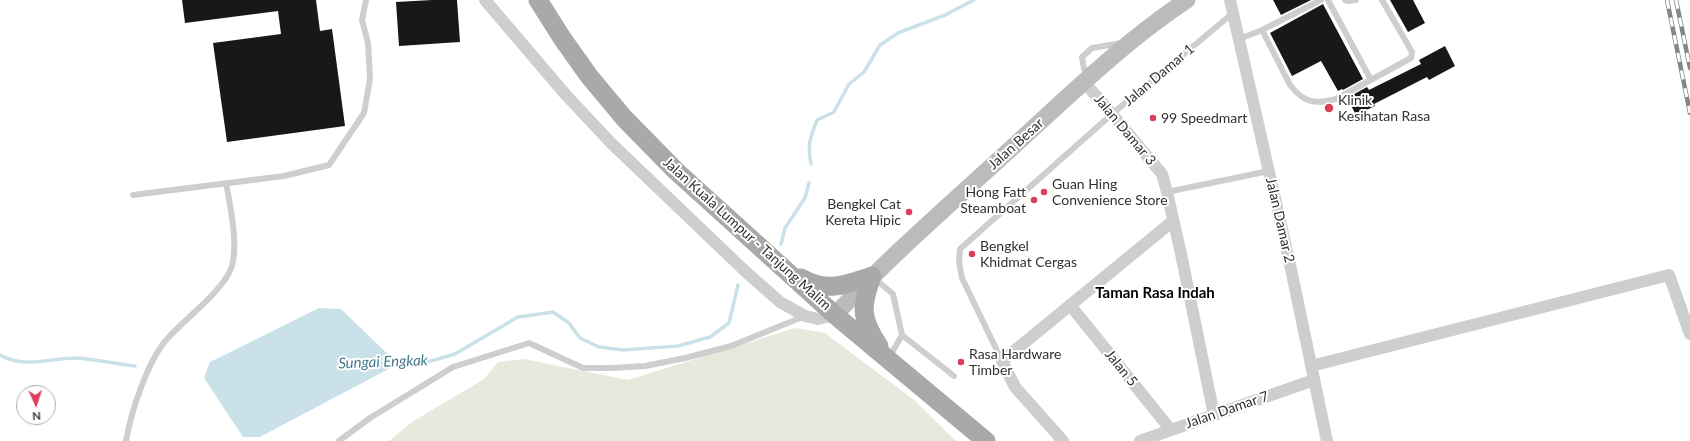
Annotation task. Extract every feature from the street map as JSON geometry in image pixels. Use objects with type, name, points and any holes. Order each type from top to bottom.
[{"type":"main road","name":"Jalan Kuala Lumpur - Tanjung Malim","points":[[538,0],[562,38],[589,76],[624,118],[676,171],[835,314],[986,441]]},
{"type":"main road","name":"Jalan Besar","points":[[835,314],[872,276],[1090,78],[1165,15],[1187,0]]},
{"type":"main road","points":[[785,270],[820,286],[842,285],[872,276]]},
{"type":"main road","points":[[872,276],[865,293],[863,308],[867,324],[873,338],[888,359]]},
{"type":"street","points":[[485,0],[566,95],[611,143],[746,272],[780,302],[805,316],[818,319],[835,314]]},
{"type":"street","name":"Jalan Damar 2","points":[[1230,0],[1269,171],[1327,441]]},
{"type":"street","name":"Jalan Damar 3","points":[[1090,78],[1112,114],[1162,174],[1214,415]]},
{"type":"street","points":[[1063,441],[1015,387],[1002,361],[1173,221]]},
{"type":"street","points":[[1311,366],[1669,275],[1690,334]]},
{"type":"street","name":"Jalan 5","points":[[1070,305],[1171,430]]},
{"type":"street","name":"Jalan Damar 7","points":[[1140,441],[1314,380]]},
{"type":"lane","points":[[133,196],[284,176],[329,165],[364,113],[370,79],[368,43],[362,20],[366,0]]},
{"type":"lane","points":[[1239,39],[1262,30],[1322,0]]},
{"type":"lane","points":[[1328,0],[1371,80]]},
{"type":"lane","points":[[1345,0],[1356,0]]},
{"type":"lane","points":[[1262,30],[1290,84],[1296,92],[1305,100],[1324,102],[1336,99],[1411,58],[1412,52],[1382,0]]},
{"type":"lane","name":"Jalan Damar 1","points":[[1002,361],[962,278],[959,262],[960,249],[1112,114],[1233,13]]},
{"type":"lane","points":[[1167,192],[1269,171]]},
{"type":"lane","points":[[126,441],[129,423],[153,359],[167,338],[214,293],[231,270],[234,252],[234,224],[226,183]]},
{"type":"lane","points":[[872,276],[893,294],[902,335],[954,376]]},
{"type":"lane","points":[[339,441],[370,418],[453,367],[528,344],[583,368],[645,366],[685,358],[731,346],[805,316]]},
{"type":"lane","points":[[888,359],[902,335]]},
{"type":"shaded area","points":[[795,328],[825,333],[914,400],[956,441],[389,441],[412,422],[484,379],[498,362],[524,359],[628,380]]},
{"type":"water","points":[[319,308],[341,309],[398,364],[260,437],[243,437],[204,378],[210,362]]},
{"type":"building","points":[[182,0],[316,0],[320,31],[332,29],[345,126],[227,142],[213,43],[281,34],[278,11],[185,23]]},
{"type":"building","points":[[457,0],[460,42],[399,46],[396,2]]},
{"type":"building","points":[[1273,0],[1311,0],[1281,15]]},
{"type":"building","points":[[1390,0],[1413,0],[1425,23],[1408,32]]},
{"type":"building","points":[[1323,4],[1363,79],[1343,90],[1338,91],[1321,61],[1292,76],[1270,33]]},
{"type":"building","points":[[1445,46],[1455,66],[1429,80],[1427,77],[1374,104],[1375,106],[1356,115],[1347,98],[1367,87],[1369,90],[1421,64],[1419,60]]},
{"type":"waterway","name":"Sungai Engkak","points":[[811,164],[809,152],[810,142],[817,120],[834,112],[849,84],[864,72],[880,45],[898,33],[945,15],[974,0]]},
{"type":"waterway","name":"Sungai Engkak","points":[[781,244],[785,228],[805,198],[809,183]]},
{"type":"waterway","name":"Sungai Engkak","points":[[394,364],[431,361],[455,354],[518,317],[553,312],[569,323],[580,338],[599,347],[623,350],[678,346],[710,337],[729,323],[738,285]]},
{"type":"waterway","name":"Sungai Engkak","points":[[0,355],[9,359],[28,362],[76,358],[135,366]]},
{"type":"railway","points":[[1667,0],[1690,113]]},
{"type":"railway","points":[[1676,0],[1690,68]]},
{"type":"place","name":"Klinik Kesihatan Rasa","points":[[1329,108]]},
{"type":"place","name":"99 Speedmart","points":[[1153,118]]},
{"type":"place","name":"Guan Hing Convenience Store","points":[[1044,192]]},
{"type":"place","name":"Hong Fatt Steamboat","points":[[1034,200]]},
{"type":"place","name":"Bengkel Cat Kereta Hipic","points":[[909,212]]},
{"type":"place","name":"Bengkel Khidmat Cergas","points":[[972,254]]},
{"type":"place","name":"Rasa Hardware Timber","points":[[961,362]]},
{"type":"district","name":"Taman Rasa Indah","points":[[1155,293]]}]
